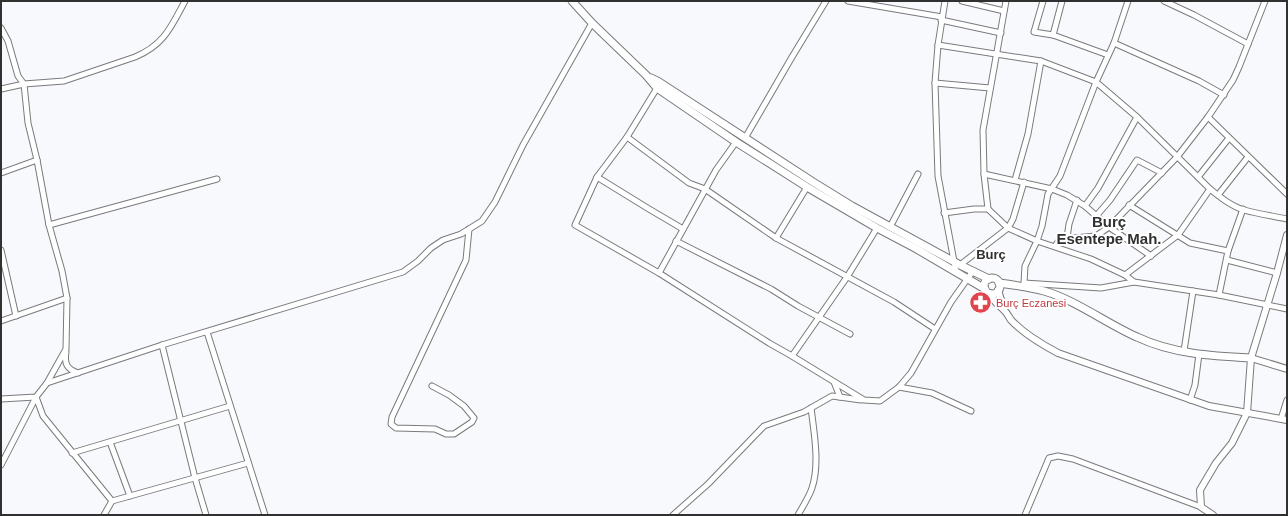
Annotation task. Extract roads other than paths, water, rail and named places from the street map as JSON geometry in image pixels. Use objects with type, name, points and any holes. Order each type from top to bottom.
[{"type":"main road","points":[[572,1],[592,23],[646,75],[657,88],[736,142],[876,228],[956,272],[987,291],[995,293],[999,286]]},
{"type":"main road","points":[[646,75],[813,182],[890,227],[957,263],[989,279],[996,279],[999,286]]},
{"type":"main road","points":[[748,150],[752,142]]},
{"type":"main road","points":[[987,291],[985,282],[989,279]]},
{"type":"main road","points":[[999,286],[1023,285],[1045,292],[1066,300],[1138,338],[1161,346],[1198,354],[1251,358]]},
{"type":"street","points":[[1,89],[24,84],[64,81],[145,53],[154,48],[164,36],[185,1]]},
{"type":"street","points":[[745,138],[826,1]]},
{"type":"street","points":[[848,1],[942,19],[1001,33]]},
{"type":"street","points":[[945,1],[938,45],[935,83],[938,176],[944,213],[957,263],[956,272]]},
{"type":"street","points":[[962,1],[1004,11]]},
{"type":"street","points":[[1006,1],[983,130],[984,174],[988,209],[1008,228],[1037,241],[1091,259],[1125,275],[1134,282]]},
{"type":"street","points":[[1042,1],[1034,32],[1053,35],[1108,55]]},
{"type":"street","points":[[1053,35],[1062,1]]},
{"type":"street","points":[[1128,1],[1114,43],[1096,82],[1060,176],[1048,194],[1042,226],[1026,266],[1023,285],[1101,288],[1134,282],[1219,295],[1287,309]]},
{"type":"street","points":[[1164,1],[1194,15],[1248,44]]},
{"type":"street","points":[[1054,246],[1059,241],[1067,238],[1096,236],[1109,227],[1177,157],[1224,95],[1233,80],[1265,1]]},
{"type":"street","points":[[47,383],[162,345],[403,272],[418,261],[431,248],[443,240],[461,234],[482,221],[495,202],[522,145],[592,23]]},
{"type":"street","points":[[1,28],[8,41],[18,76],[24,84],[28,123],[37,160],[49,225],[62,271],[67,298],[66,364],[71,371],[79,373]]},
{"type":"street","points":[[1114,43],[1199,81],[1224,95]]},
{"type":"street","points":[[938,45],[1041,61],[1096,82],[1137,117],[1218,196],[1243,210],[1287,219]]},
{"type":"street","points":[[1015,180],[1028,134],[1041,61]]},
{"type":"street","points":[[935,83],[990,88]]},
{"type":"street","points":[[657,88],[627,137],[597,177],[575,225],[659,273],[769,343],[864,400]]},
{"type":"street","points":[[1085,206],[1098,188],[1137,117]]},
{"type":"street","points":[[1208,117],[1287,194]]},
{"type":"street","points":[[627,137],[689,183],[705,189],[776,238],[894,302],[935,329]]},
{"type":"street","points":[[1198,177],[1229,138]]},
{"type":"street","points":[[659,273],[716,170],[736,142]]},
{"type":"street","points":[[1218,196],[1248,157]]},
{"type":"street","points":[[1,173],[37,160]]},
{"type":"street","points":[[1096,215],[1110,200],[1137,160],[1162,173]]},
{"type":"street","points":[[890,227],[918,174]]},
{"type":"street","points":[[984,174],[1052,189],[1077,200],[1109,227],[1151,256]]},
{"type":"street","points":[[597,177],[683,229]]},
{"type":"street","points":[[49,225],[217,179]]},
{"type":"street","points":[[957,263],[1008,228],[1013,219],[1024,182]]},
{"type":"street","points":[[776,238],[807,187]]},
{"type":"street","points":[[1125,275],[1178,236],[1210,189]]},
{"type":"street","points":[[1067,238],[1069,224],[1077,200]]},
{"type":"street","points":[[1130,205],[1190,243],[1228,250]]},
{"type":"street","points":[[944,213],[974,209],[988,209]]},
{"type":"street","points":[[1219,295],[1228,250],[1243,210]]},
{"type":"street","points":[[792,356],[848,277],[876,228]]},
{"type":"street","points":[[432,386],[464,406],[474,418],[472,422],[454,434],[446,434],[435,429],[396,428],[391,424],[392,417],[466,260],[469,229]]},
{"type":"street","points":[[1201,507],[1200,490],[1216,463],[1232,443],[1247,413],[1251,358],[1287,235]]},
{"type":"street","points":[[676,241],[771,289],[798,306],[850,334]]},
{"type":"street","points":[[1,250],[16,316]]},
{"type":"street","points":[[1227,260],[1277,273]]},
{"type":"street","points":[[672,515],[708,484],[764,426],[804,412],[832,396],[864,400],[880,400],[899,387],[911,373],[951,302],[973,271]]},
{"type":"street","points":[[999,286],[1004,310]]},
{"type":"street","points":[[987,291],[994,301],[1022,330],[1042,344],[1058,352],[1190,400],[1209,406],[1284,420],[1287,400]]},
{"type":"street","points":[[1184,351],[1193,291]]},
{"type":"street","points":[[1,321],[67,298]]},
{"type":"street","points":[[207,332],[265,515]]},
{"type":"street","points":[[162,345],[195,478],[206,515]]},
{"type":"street","points":[[1,465],[36,397],[47,383],[66,349]]},
{"type":"street","points":[[1190,400],[1195,385],[1198,354]]},
{"type":"street","points":[[1251,358],[1287,369]]},
{"type":"street","points":[[834,382],[840,397]]},
{"type":"street","points":[[899,387],[932,392],[970,411]]},
{"type":"street","points":[[1,399],[36,397]]},
{"type":"street","points":[[36,397],[43,416],[112,501]]},
{"type":"street","points":[[72,453],[230,406]]},
{"type":"street","points":[[798,515],[810,493],[815,476],[816,452],[811,408]]},
{"type":"street","points":[[110,442],[130,496]]},
{"type":"street","points":[[1025,515],[1049,458],[1058,456],[1073,459],[1201,507],[1213,515]]},
{"type":"street","points":[[104,515],[112,501],[248,463]]},
{"type":"place","name":"Burç Eczanesi","points":[[980,303]]},
{"type":"district","name":"Burç Esentepe Mah.","points":[[1109,230]]},
{"type":"district","name":"Burç","points":[[991,254]]}]
